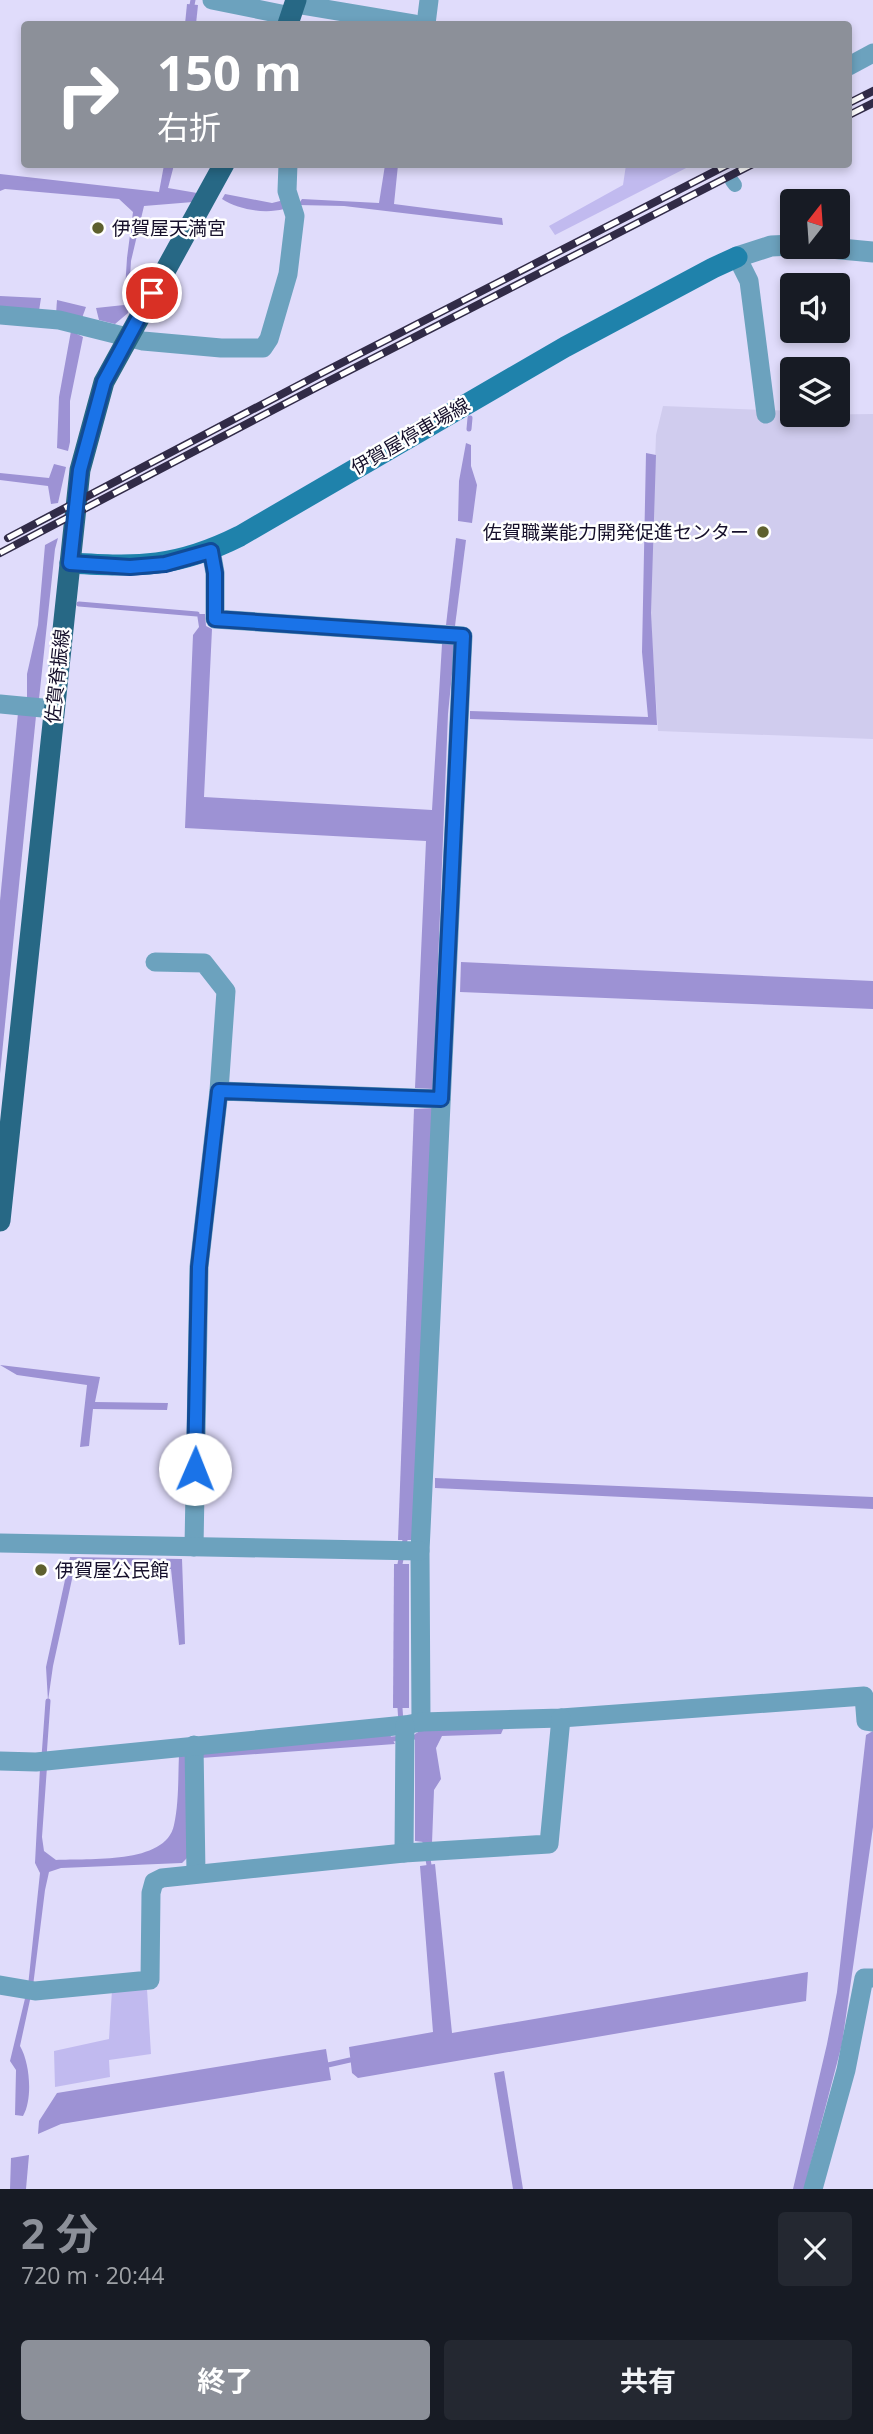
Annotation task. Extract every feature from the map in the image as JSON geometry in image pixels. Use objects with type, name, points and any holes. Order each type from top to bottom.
[{"type":"main road","name":"佐賀脊振線","points":[[0,1221],[80,470],[104,382],[222,168]]},
{"type":"main road","name":"伊賀屋停車場線","points":[[70,563],[130,567],[165,564],[211,551],[565,346],[737,257]]},
{"type":"street","points":[[212,0],[389,21]]},
{"type":"street","points":[[426,21],[429,0]]},
{"type":"street","points":[[852,64],[873,53]]},
{"type":"street","points":[[0,315],[59,320],[144,341],[220,348],[263,348],[269,339],[288,274],[295,216],[288,191],[288,168]]},
{"type":"street","points":[[766,414],[749,281],[737,257],[780,246]]},
{"type":"street","points":[[850,250],[873,252]]},
{"type":"street","points":[[211,551],[215,573],[215,619],[463,636],[423,1484],[409,1551],[410,1853]]},
{"type":"street","points":[[0,704],[53,709]]},
{"type":"street","points":[[155,962],[204,962],[226,991],[219,1091],[199,1267],[194,1546]]},
{"type":"street","points":[[219,1091],[441,1099]]},
{"type":"street","points":[[0,1543],[409,1551]]},
{"type":"street","points":[[0,1760],[43,1761],[194,1753],[383,1728],[410,1731],[864,1696],[866,1721],[873,1722]]},
{"type":"street","points":[[0,1985],[30,1990],[150,1980],[151,1893],[154,1882],[196,1873],[410,1853],[550,1844],[561,1718]]},
{"type":"street","points":[[194,1753],[196,1873]]},
{"type":"street","points":[[813,2189],[846,2070],[864,1978],[873,1978]]},
{"type":"shaded area","points":[[187,4],[198,5],[196,21],[185,21]]},
{"type":"shaded area","points":[[163,168],[173,168],[168,188],[197,193],[193,202],[144,206],[131,261],[128,313],[115,324],[99,320],[96,308],[124,305],[133,212],[119,199],[5,189],[0,191],[0,174],[159,192]]},
{"type":"shaded area","points":[[385,168],[398,168],[394,204],[502,218],[503,225],[344,206],[298,205],[302,199],[379,203]]},
{"type":"shaded area","points":[[626,168],[686,168],[555,235],[549,226],[623,185]]},
{"type":"shaded area","points":[[225,194],[272,203],[284,200],[284,209],[261,211],[244,208],[222,199]]},
{"type":"shaded area","points":[[0,296],[41,298],[39,311],[0,308]]},
{"type":"shaded area","points":[[57,300],[86,307],[82,318],[56,314]]},
{"type":"shaded area","points":[[71,331],[83,337],[70,401],[68,451],[57,448],[59,397]]},
{"type":"shaded area","name":"佐賀職業能力開発促進センター","points":[[663,406],[780,410],[780,427],[850,427],[850,414],[873,414],[873,739],[658,731],[650,609],[656,435]]},
{"type":"shaded area","points":[[466,443],[471,445],[471,466],[477,485],[472,523],[458,521],[459,481]]},
{"type":"shaded area","points":[[646,453],[656,455],[651,613],[657,725],[470,719],[470,711],[648,717],[642,652]]},
{"type":"shaded area","points":[[54,464],[66,467],[58,503],[51,504],[48,486],[0,480],[0,473],[49,478]]},
{"type":"shaded area","points":[[58,538],[39,699],[27,698],[27,674],[38,625],[45,545]]},
{"type":"shaded area","points":[[456,538],[466,540],[455,626],[446,625]]},
{"type":"shaded area","points":[[197,614],[205,614],[206,626],[212,629],[204,797],[432,810],[442,644],[455,644],[448,714],[433,1089],[415,1088],[426,841],[185,828],[193,635],[199,627]]},
{"type":"shaded area","points":[[18,713],[36,716],[0,1074],[0,901]]},
{"type":"shaded area","points":[[461,962],[873,981],[873,1009],[460,992]]},
{"type":"shaded area","points":[[434,1108],[415,1540],[398,1540],[414,1109]]},
{"type":"shaded area","points":[[0,1365],[100,1377],[95,1402],[168,1403],[167,1410],[93,1409],[89,1446],[80,1447],[87,1385],[17,1375]]},
{"type":"shaded area","points":[[435,1478],[873,1497],[873,1509],[435,1488]]},
{"type":"shaded area","points":[[70,1557],[182,1559],[185,1644],[179,1645],[171,1569],[84,1567],[74,1570],[48,1701],[46,1667]]},
{"type":"shaded area","points":[[394,1564],[409,1564],[409,1708],[393,1708]]},
{"type":"shaded area","points":[[504,1727],[501,1734],[442,1736],[436,1748],[441,1779],[434,1790],[432,1843],[415,1841],[415,1734],[420,1731]]},
{"type":"shaded area","points":[[873,1731],[873,1827],[842,2044],[804,2189],[793,2189],[837,1992],[866,1735]]},
{"type":"shaded area","points":[[389,1733],[395,1744],[201,1758],[201,1749]]},
{"type":"shaded area","points":[[185,1752],[188,1857],[182,1863],[61,1868],[49,1872],[33,1986],[20,2046],[28,2071],[28,2100],[23,2116],[15,2115],[16,2070],[10,2061],[28,1986],[40,1873],[35,1863],[40,1768],[47,1767],[42,1837],[44,1851],[56,1860],[124,1857],[157,1847],[168,1838],[176,1817],[179,1754]]},
{"type":"shaded area","points":[[435,1864],[452,2033],[808,1972],[806,2001],[358,2078],[352,2073],[349,2047],[433,2032],[420,1866]]},
{"type":"shaded area","points":[[147,1989],[151,2054],[109,2060],[110,2077],[55,2087],[54,2051],[109,2039],[112,1990]]},
{"type":"shaded area","points":[[326,2049],[331,2080],[61,2124],[38,2134],[39,2121],[57,2093]]},
{"type":"shaded area","points":[[504,2071],[523,2189],[513,2189],[494,2073]]},
{"type":"shaded area","points":[[29,2155],[26,2189],[10,2189],[11,2158]]},
{"type":"waterway","points":[[192,5],[193,0]]},
{"type":"waterway","points":[[469,429],[470,418]]},
{"type":"waterway","points":[[79,604],[197,614]]},
{"type":"waterway","points":[[400,1564],[405,1540]]},
{"type":"waterway","points":[[44,1757],[48,1701]]},
{"type":"waterway","points":[[400,1708],[401,1723]]},
{"type":"waterway","points":[[392,1739],[415,1737]]},
{"type":"waterway","points":[[425,1842],[429,1865]]},
{"type":"waterway","points":[[328,2065],[350,2060]]},
{"type":"railway","points":[[852,102],[873,91]]},
{"type":"railway","points":[[852,114],[873,103]]},
{"type":"railway","points":[[8,538],[721,168]]},
{"type":"railway","points":[[0,553],[745,168]]},
{"type":"place","name":"伊賀屋天満宮","points":[[98,228]]},
{"type":"place","name":"佐賀職業能力開発促進センター","points":[[763,532]]},
{"type":"place","name":"伊賀屋公民館","points":[[41,1570]]},
{"type":"route","points":[[152,293],[104,382],[80,470],[70,563],[130,567],[165,564],[211,551],[215,573],[215,619],[463,636],[441,1099],[219,1091],[199,1267],[195,1469]]}]
